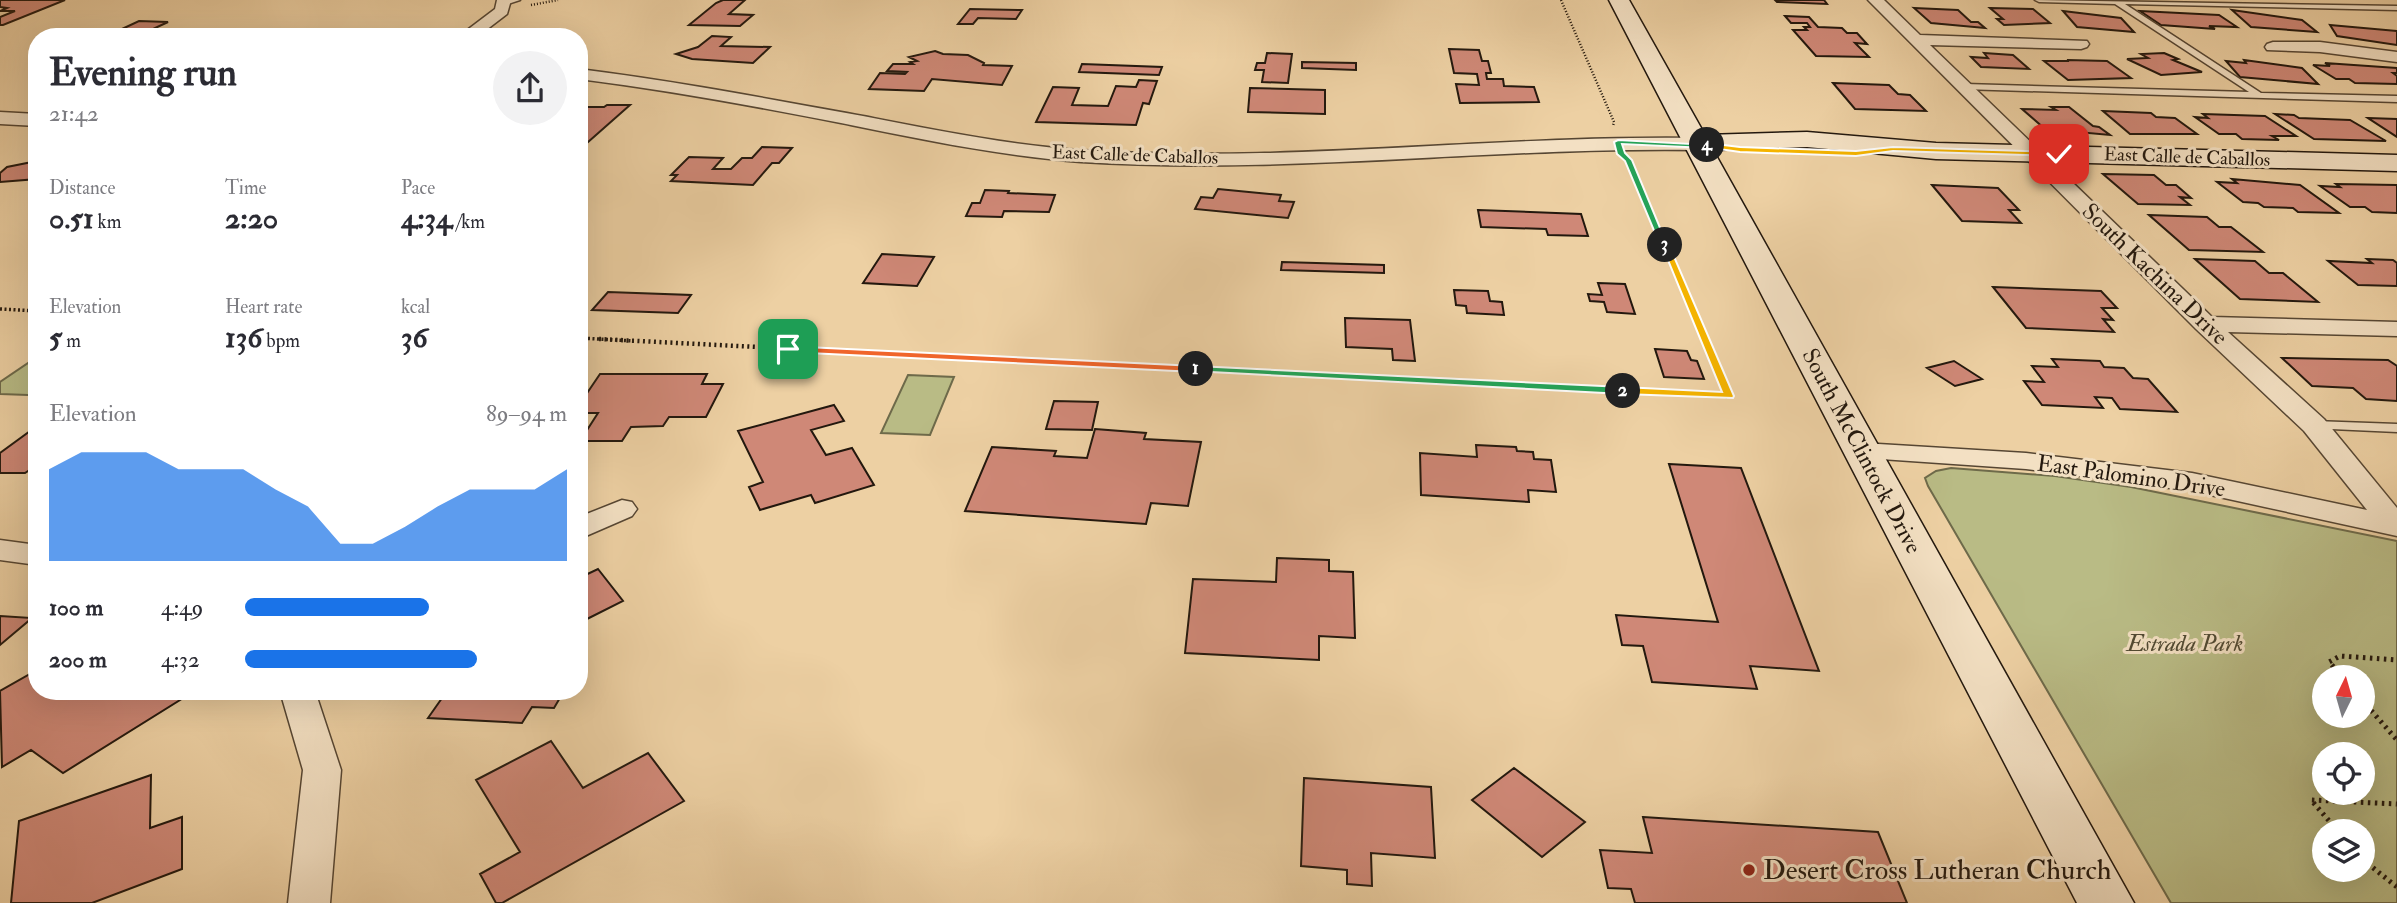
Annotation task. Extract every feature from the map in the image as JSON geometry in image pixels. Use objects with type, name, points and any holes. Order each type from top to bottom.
[{"type":"main road","name":"South McClintock Drive","points":[[1619,0],[2106,903]]},
{"type":"main road","name":"East Calle de Caballos","points":[[1696,144],[1740,150],[1856,153],[1893,149],[2397,163]]},
{"type":"street","name":"South Kachina Drive","points":[[1875,0],[2205,324],[2314,425],[2396,526]]},
{"type":"street","points":[[479,28],[498,15],[508,1]]},
{"type":"street","points":[[1917,40],[2081,44]]},
{"type":"street","points":[[2273,47],[2320,47],[2397,57]]},
{"type":"street","name":"East Calle de Caballos","points":[[588,75],[738,96],[1021,150],[1152,160],[1306,159],[1618,142],[1696,144]]},
{"type":"street","points":[[0,118],[28,120]]},
{"type":"street","points":[[2205,324],[2397,329]]},
{"type":"street","name":"East Palomino Drive","points":[[1862,451],[2026,461],[2192,482],[2396,526]]},
{"type":"street","points":[[588,525],[622,509]]},
{"type":"street","points":[[0,550],[28,554]]},
{"type":"street","points":[[300,700],[322,770],[309,903]]},
{"type":"lane","points":[[2039,0],[2397,8]]},
{"type":"lane","points":[[2117,2],[2259,95]]},
{"type":"lane","points":[[1965,87],[2397,99]]},
{"type":"lane","points":[[2314,425],[2397,428]]},
{"type":"path","points":[[588,338],[1729,396],[1628,160],[1621,154],[1614,122],[1561,0]]},
{"type":"path","points":[[0,309],[28,311]]},
{"type":"path","points":[[2332,665],[2329,662],[2340,656],[2397,660]]},
{"type":"path","points":[[2375,715],[2397,740]]},
{"type":"path","points":[[2328,819],[2311,800],[2397,804]]},
{"type":"path","points":[[2375,869],[2397,887]]},
{"type":"green space","points":[[28,363],[28,395],[0,394],[0,382]]},
{"type":"green space","points":[[908,375],[954,377],[930,435],[881,433]]},
{"type":"green space","name":"Estrada Park","points":[[1951,468],[2055,476],[2131,487],[2397,541],[2397,903],[2171,903],[1925,478],[1936,471]]},
{"type":"building","points":[[0,0],[65,0],[0,25],[0,17],[15,11],[0,11],[7,8],[0,7]]},
{"type":"building","points":[[723,0],[745,0],[729,14],[753,15],[740,26],[689,25],[716,3]]},
{"type":"building","points":[[1775,0],[1824,0],[1827,4],[1777,2]]},
{"type":"building","points":[[1914,8],[1958,10],[1971,22],[1978,22],[1985,28],[1931,23]]},
{"type":"building","points":[[1990,8],[2033,9],[2050,23],[2004,25],[1997,19],[2003,19]]},
{"type":"building","points":[[970,9],[1022,10],[1016,19],[978,18],[973,24],[958,24]]},
{"type":"building","points":[[2232,10],[2302,20],[2317,32],[2251,27]]},
{"type":"building","points":[[2063,11],[2121,18],[2134,32],[2077,27]]},
{"type":"building","points":[[2140,11],[2219,15],[2237,27],[2209,26],[2215,29],[2161,25]]},
{"type":"building","points":[[1785,16],[1809,17],[1818,27],[1842,28],[1847,33],[1857,33],[1867,44],[1855,43],[1869,57],[1816,56],[1793,30],[1807,30],[1804,27],[1810,27],[1807,23],[1791,23]]},
{"type":"building","points":[[139,21],[168,22],[155,28],[124,28]]},
{"type":"building","points":[[2330,25],[2397,31],[2397,45],[2337,36]]},
{"type":"building","points":[[712,36],[731,37],[721,46],[770,47],[753,63],[692,59],[676,54],[698,47]]},
{"type":"building","points":[[1449,49],[1479,50],[1482,61],[1488,61],[1491,73],[1486,73],[1487,79],[1503,79],[1504,86],[1534,87],[1539,102],[1460,103],[1456,84],[1479,85],[1477,74],[1454,73]]},
{"type":"building","points":[[935,51],[968,55],[984,63],[983,65],[1012,66],[1002,85],[932,79],[924,91],[869,89],[880,73],[907,72],[887,71],[893,64],[913,64],[910,62],[917,61],[909,57]]},
{"type":"building","points":[[1267,53],[1292,54],[1288,83],[1262,82],[1264,70],[1255,70],[1257,63],[1265,63]]},
{"type":"building","points":[[1984,53],[2013,55],[2029,69],[1981,67],[1971,57],[1988,58]]},
{"type":"building","points":[[2164,53],[2178,59],[2173,60],[2202,72],[2161,75],[2127,59],[2148,58],[2141,54]]},
{"type":"building","points":[[2067,60],[2107,61],[2131,78],[2068,80],[2044,61],[2069,61]]},
{"type":"building","points":[[2244,60],[2302,68],[2318,84],[2240,77],[2226,61],[2246,63]]},
{"type":"building","points":[[1302,62],[1356,63],[1356,70],[1302,68]]},
{"type":"building","points":[[2325,63],[2397,68],[2397,73],[2393,73],[2397,76],[2397,84],[2355,83],[2349,79],[2336,79],[2313,65],[2330,66]]},
{"type":"building","points":[[1082,64],[1162,67],[1159,75],[1079,72]]},
{"type":"building","points":[[1139,80],[1157,81],[1149,104],[1143,103],[1136,125],[1036,122],[1053,87],[1079,88],[1072,105],[1108,106],[1116,86],[1136,87]]},
{"type":"building","points":[[1833,83],[1889,85],[1898,94],[1910,95],[1926,111],[1855,109]]},
{"type":"building","points":[[1250,88],[1325,90],[1325,114],[1248,112]]},
{"type":"building","points":[[630,105],[588,142],[588,107]]},
{"type":"building","points":[[2051,107],[2069,107],[2093,126],[2110,135],[2045,129],[2022,109],[2056,110]]},
{"type":"building","points":[[2103,111],[2151,113],[2156,117],[2175,118],[2197,134],[2130,134]]},
{"type":"building","points":[[2203,114],[2265,116],[2296,136],[2272,136],[2279,140],[2242,139],[2236,134],[2219,134],[2195,117],[2208,118]]},
{"type":"building","points":[[2275,114],[2350,120],[2386,141],[2314,139]]},
{"type":"building","points":[[2368,118],[2397,119],[2397,137]]},
{"type":"building","points":[[762,147],[792,148],[779,163],[772,163],[753,185],[671,181],[677,175],[671,175],[689,157],[723,158],[713,169],[731,169],[742,158],[752,158]]},
{"type":"building","points":[[28,163],[28,180],[0,182],[0,173],[7,167]]},
{"type":"building","points":[[2103,174],[2154,175],[2166,185],[2176,185],[2191,198],[2180,197],[2190,205],[2138,204]]},
{"type":"building","points":[[2232,179],[2300,185],[2339,213],[2298,212],[2293,208],[2264,207],[2258,203],[2243,202],[2217,182],[2237,183]]},
{"type":"building","points":[[2336,184],[2397,185],[2397,213],[2372,212],[2365,207],[2350,207],[2320,186],[2340,187]]},
{"type":"building","points":[[1932,185],[1998,188],[2019,210],[2009,210],[2021,223],[1962,221]]},
{"type":"building","points":[[1218,189],[1281,195],[1279,201],[1294,202],[1288,218],[1195,209],[1201,197],[1213,198]]},
{"type":"building","points":[[985,190],[1055,195],[1049,212],[1004,211],[1002,217],[966,216],[972,203],[980,203]]},
{"type":"building","points":[[1478,210],[1581,214],[1588,236],[1548,235],[1546,229],[1481,227]]},
{"type":"building","points":[[2149,215],[2207,217],[2219,227],[2231,227],[2263,252],[2189,250]]},
{"type":"building","points":[[882,254],[934,257],[917,286],[863,283]]},
{"type":"building","points":[[2195,259],[2255,261],[2269,273],[2283,273],[2318,302],[2240,299]]},
{"type":"building","points":[[2367,259],[2393,260],[2397,263],[2397,286],[2358,285],[2328,261],[2372,263]]},
{"type":"building","points":[[1282,262],[1384,265],[1384,273],[1281,270]]},
{"type":"building","points":[[1598,283],[1625,284],[1635,314],[1607,312],[1604,302],[1590,301],[1588,294],[1602,295]]},
{"type":"building","points":[[1993,287],[2101,291],[2117,308],[2102,308],[2113,320],[2103,319],[2114,332],[2026,328]]},
{"type":"building","points":[[1454,290],[1488,291],[1490,301],[1502,302],[1504,315],[1467,313],[1466,306],[1456,305]]},
{"type":"building","points":[[608,292],[691,295],[678,313],[592,310]]},
{"type":"building","points":[[1345,318],[1410,320],[1415,361],[1393,360],[1392,349],[1346,347]]},
{"type":"building","points":[[1655,349],[1687,351],[1691,360],[1697,361],[1704,379],[1664,377]]},
{"type":"building","points":[[2282,358],[2388,360],[2397,366],[2397,401],[2366,399],[2353,388],[2312,386]]},
{"type":"building","points":[[2052,359],[2100,361],[2104,367],[2124,368],[2133,378],[2148,379],[2177,412],[2120,409],[2112,398],[2095,397],[2103,408],[2042,405],[2024,381],[2044,382],[2032,366],[2058,367]]},
{"type":"building","points":[[1954,361],[1982,379],[1955,386],[1927,368]]},
{"type":"building","points":[[600,374],[707,374],[702,384],[723,384],[706,417],[669,417],[663,426],[631,427],[622,441],[588,441],[588,429],[598,413],[588,413],[588,392]]},
{"type":"building","points":[[1054,401],[1098,402],[1092,430],[1046,429]]},
{"type":"building","points":[[834,405],[844,421],[811,430],[826,455],[852,448],[874,485],[815,503],[811,495],[760,510],[749,487],[763,482],[738,431]]},
{"type":"building","points":[[1095,429],[1146,433],[1144,439],[1201,442],[1188,506],[1151,503],[1146,524],[965,511],[992,447],[1056,451],[1054,456],[1087,458]]},
{"type":"building","points":[[28,433],[28,471],[0,473],[0,453]]},
{"type":"building","points":[[1476,445],[1516,447],[1517,451],[1533,452],[1534,459],[1551,460],[1556,492],[1528,490],[1529,502],[1421,495],[1420,453],[1477,457]]},
{"type":"building","points":[[1669,464],[1741,468],[1819,671],[1750,666],[1757,689],[1652,682],[1643,646],[1622,645],[1616,615],[1718,622]]},
{"type":"building","points":[[1277,558],[1329,560],[1329,571],[1353,572],[1355,638],[1319,636],[1319,660],[1185,653],[1193,579],[1276,582]]},
{"type":"building","points":[[598,569],[623,601],[588,618],[588,574]]},
{"type":"building","points":[[0,616],[28,618],[28,621],[0,645]]},
{"type":"building","points":[[28,675],[28,700],[180,700],[63,773],[31,750],[2,767],[0,691]]},
{"type":"building","points":[[441,700],[559,700],[554,708],[532,707],[522,723],[428,718]]},
{"type":"building","points":[[551,741],[583,788],[648,753],[684,801],[502,903],[496,903],[480,874],[520,852],[476,780]]},
{"type":"building","points":[[1514,768],[1585,822],[1542,857],[1472,800]]},
{"type":"building","points":[[151,775],[150,828],[182,817],[182,869],[92,903],[11,903],[19,821]]},
{"type":"building","points":[[1304,778],[1431,787],[1435,858],[1371,853],[1372,886],[1347,884],[1347,870],[1301,866]]},
{"type":"building","name":"Desert Cross Lutheran Church","points":[[1643,817],[1878,832],[1907,903],[1635,903],[1631,889],[1608,888],[1600,850],[1652,853]]},
{"type":"place","name":"Desert Cross Lutheran Church","points":[[1749,870]]},
{"type":"route","points":[[788,349],[1729,396],[1618,142],[1696,144],[1740,150],[1856,153],[1893,149],[2059,154]]}]
